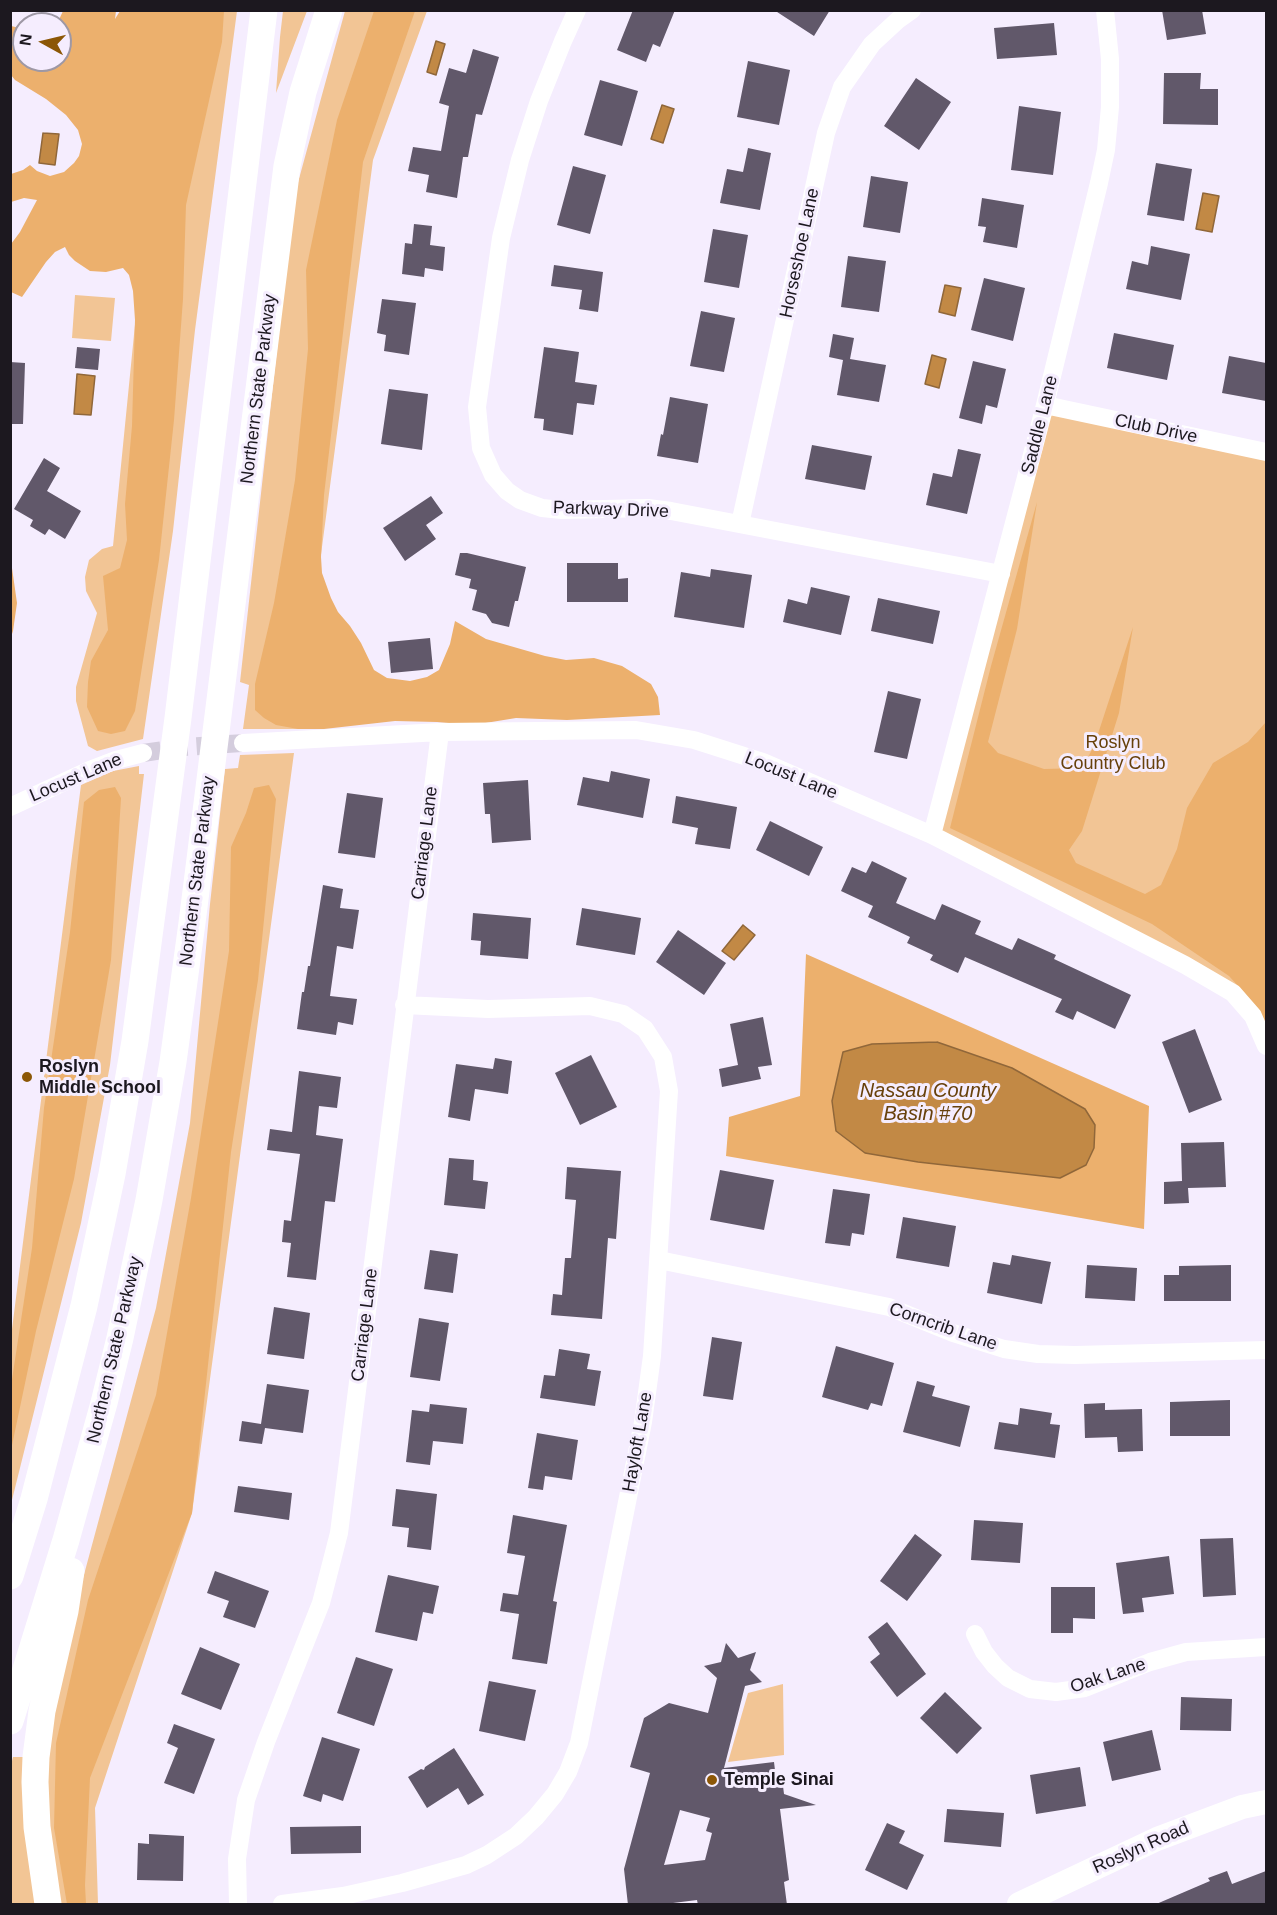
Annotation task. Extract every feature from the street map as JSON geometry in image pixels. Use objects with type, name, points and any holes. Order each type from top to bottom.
[{"type":"highway","points":[[12,1570],[34,1499],[71,1359],[112,1174],[142,998],[264,10]]},
{"type":"highway","name":"Northern State Parkway","points":[[10,1721],[86,1472],[120,1338],[160,1139],[191,934],[287,166],[303,92],[328,10]]},
{"type":"highway","points":[[48,1905],[37,1827],[34,1782],[36,1758],[42,1711],[65,1611],[86,1472]]},
{"type":"main road","name":"Roslyn Road","points":[[1019,1905],[1156,1839],[1242,1807],[1266,1802]]},
{"type":"street","name":"Parkway Drive","points":[[577,10],[539,101],[520,160],[501,238],[477,407],[481,448],[493,476],[507,491],[520,500],[542,508],[562,510],[648,508],[1001,574]]},
{"type":"street","name":"Horseshoe Lane","points":[[740,524],[826,133],[842,87],[860,61],[872,44],[912,10]]},
{"type":"street","name":"Saddle Lane","points":[[932,835],[1045,405],[1106,150],[1110,106],[1110,59],[1105,10]]},
{"type":"street","name":"Club Drive","points":[[1045,405],[1266,452]]},
{"type":"street","name":"Locust Lane","points":[[243,743],[440,732],[636,729],[694,740],[763,762],[932,835],[1185,965],[1233,993],[1253,1016],[1266,1046]]},
{"type":"street","name":"Carriage Lane","points":[[238,1905],[237,1859],[246,1800],[266,1742],[321,1603],[339,1533],[440,732]]},
{"type":"street","name":"Locust Lane","points":[[10,807],[90,770],[142,753]]},
{"type":"street","name":"Hayloft Lane","points":[[282,1905],[343,1896],[402,1883],[466,1865],[487,1855],[516,1836],[536,1818],[555,1794],[568,1772],[579,1743],[643,1422],[652,1356],[669,1091],[663,1057],[645,1029],[623,1014],[590,1006],[488,1009],[404,1005]]},
{"type":"street","name":"Corncrib Lane","points":[[659,1260],[889,1307],[953,1333],[1004,1349],[1038,1354],[1074,1355],[1266,1350]]},
{"type":"street","name":"Oak Lane","points":[[975,1634],[994,1666],[1008,1678],[1030,1689],[1056,1692],[1085,1688],[1150,1662],[1186,1652],[1266,1647]]},
{"type":"green space","points":[[145,11],[237,11],[195,330],[173,531],[143,739],[97,751],[88,746],[76,701],[76,687],[97,613],[86,591],[85,577],[89,560],[102,549],[113,546],[144,234]]},
{"type":"green space","points":[[283,11],[307,11],[276,93],[280,37]]},
{"type":"green space","points":[[345,11],[427,11],[373,160],[298,729],[243,729],[249,685],[240,682],[294,197]]},
{"type":"green space","points":[[75,295],[115,298],[111,341],[72,338]]},
{"type":"green space","name":"Roslyn Country Club","points":[[1048,404],[1266,452],[1266,1046],[1233,993],[932,835]]},
{"type":"green space","points":[[294,753],[192,1513],[95,1808],[98,1904],[56,1904],[41,1747],[82,1582],[156,1308],[190,1123],[225,769],[238,768],[240,755]]},
{"type":"green space","points":[[139,766],[139,774],[144,774],[110,1065],[81,1223],[11,1504],[11,1337],[81,785],[113,771]]},
{"type":"green space","points":[[783,1684],[784,1755],[728,1762],[748,1693]]},
{"type":"green space","points":[[13,1757],[26,1757],[39,1904],[11,1904],[11,1765]]},
{"type":"shaded area","points":[[116,11],[115,19],[120,11],[224,11],[222,42],[186,205],[183,299],[174,420],[159,560],[135,711],[125,731],[111,734],[98,731],[87,707],[88,682],[91,661],[108,630],[103,576],[120,568],[127,540],[125,504],[132,426],[135,320],[133,291],[129,275],[123,268],[106,272],[90,271],[75,261],[65,247],[55,252],[46,262],[22,297],[11,292],[11,244],[37,200],[24,198],[11,202],[11,174],[30,165],[37,171],[50,176],[64,172],[79,156],[82,144],[78,130],[66,115],[11,75],[11,26],[12,72],[72,72],[72,12],[63,12]]},
{"type":"shaded area","points":[[374,11],[415,11],[363,162],[324,495],[322,573],[331,598],[338,612],[361,643],[374,670],[387,678],[410,681],[427,677],[439,670],[450,644],[455,621],[486,639],[545,656],[566,660],[594,658],[622,666],[651,684],[658,697],[660,715],[567,720],[516,718],[473,725],[395,721],[324,729],[298,729],[276,725],[255,710],[255,684],[274,603],[295,480],[308,349],[306,270],[337,120]]},
{"type":"shaded area","points":[[1037,502],[1017,629],[988,742],[998,753],[1044,769],[1082,768],[1094,746],[1133,627],[1119,713],[1082,831],[1069,850],[1076,863],[1145,894],[1161,885],[1177,849],[1187,808],[1213,763],[1248,742],[1266,722],[1266,1027],[1259,1009],[1229,976],[1152,924],[950,828],[991,666]]},
{"type":"shaded area","points":[[10,554],[17,603],[11,637]]},
{"type":"shaded area","points":[[269,785],[276,799],[258,980],[231,1152],[192,1513],[90,1778],[86,1904],[67,1904],[54,1828],[56,1743],[88,1600],[156,1395],[191,1198],[229,951],[231,847],[254,788]]},
{"type":"shaded area","points":[[115,787],[121,798],[111,960],[74,1179],[36,1331],[11,1450],[11,1386],[32,1248],[44,1108],[70,932],[84,802],[99,790]]},
{"type":"shaded area","points":[[806,954],[1149,1106],[1144,1229],[726,1156],[729,1117],[800,1096]]},
{"type":"water","points":[[436,41],[445,44],[436,75],[427,72]]},
{"type":"water","points":[[662,105],[674,109],[663,143],[651,139]]},
{"type":"water","points":[[43,133],[59,134],[55,165],[39,163]]},
{"type":"water","points":[[1203,193],[1219,196],[1212,232],[1196,229]]},
{"type":"water","points":[[945,285],[961,288],[955,316],[939,312]]},
{"type":"water","points":[[932,355],[946,359],[939,388],[925,384]]},
{"type":"water","points":[[77,374],[95,376],[91,415],[74,414]]},
{"type":"water","points":[[743,925],[755,935],[734,960],[722,951]]},
{"type":"water","name":"Nassau County Basin #70","points":[[937,1042],[1012,1068],[1085,1109],[1095,1125],[1094,1148],[1086,1165],[1060,1178],[918,1162],[865,1153],[836,1131],[832,1101],[843,1052],[872,1044]]},
{"type":"building","points":[[633,10],[675,10],[660,47],[653,44],[646,62],[617,50]]},
{"type":"building","points":[[774,10],[830,10],[814,36]]},
{"type":"building","points":[[1162,10],[1202,10],[1206,34],[1167,40]]},
{"type":"building","points":[[1054,23],[1057,55],[997,59],[994,28]]},
{"type":"building","points":[[473,49],[499,57],[482,115],[476,114],[468,157],[463,157],[457,198],[426,192],[429,175],[408,171],[413,147],[441,151],[449,106],[439,103],[449,68],[466,73]]},
{"type":"building","points":[[748,61],[790,70],[779,125],[737,117]]},
{"type":"building","points":[[1164,73],[1201,73],[1200,89],[1218,89],[1218,125],[1163,124]]},
{"type":"building","points":[[916,78],[951,102],[919,150],[884,126]]},
{"type":"building","points":[[600,80],[638,91],[622,146],[584,135]]},
{"type":"building","points":[[1019,106],[1061,112],[1053,175],[1011,170]]},
{"type":"building","points":[[748,148],[771,153],[760,210],[720,203],[727,169],[743,172]]},
{"type":"building","points":[[1156,163],[1192,169],[1184,221],[1147,215]]},
{"type":"building","points":[[573,166],[606,175],[590,234],[557,225]]},
{"type":"building","points":[[871,176],[908,182],[900,233],[863,227]]},
{"type":"building","points":[[982,198],[1024,205],[1017,248],[983,242],[986,227],[978,226]]},
{"type":"building","points":[[414,224],[432,226],[430,245],[445,247],[443,271],[425,268],[424,277],[402,274],[405,243],[412,244]]},
{"type":"building","points":[[713,229],[748,235],[739,288],[704,282]]},
{"type":"building","points":[[1151,246],[1190,254],[1181,300],[1126,289],[1132,261],[1148,265]]},
{"type":"building","points":[[848,256],[886,261],[879,312],[841,307]]},
{"type":"building","points":[[554,265],[603,272],[598,312],[579,309],[582,290],[551,286]]},
{"type":"building","points":[[984,278],[1025,288],[1013,341],[971,330]]},
{"type":"building","points":[[382,299],[416,303],[409,355],[384,351],[386,335],[377,333]]},
{"type":"building","points":[[701,311],[735,318],[724,372],[690,366]]},
{"type":"building","points":[[1114,333],[1174,345],[1167,380],[1107,368]]},
{"type":"building","points":[[833,334],[854,338],[850,359],[886,365],[879,402],[837,395],[843,360],[829,357]]},
{"type":"building","points":[[77,347],[100,349],[98,370],[75,368]]},
{"type":"building","points":[[544,347],[579,352],[575,382],[597,385],[594,405],[577,403],[573,435],[543,430],[544,419],[534,418]]},
{"type":"building","points":[[1229,356],[1266,363],[1266,401],[1222,393]]},
{"type":"building","points":[[973,361],[1006,369],[997,408],[986,405],[982,424],[959,418]]},
{"type":"building","points":[[10,362],[25,363],[23,424],[10,424]]},
{"type":"building","points":[[389,389],[428,394],[422,450],[381,444]]},
{"type":"building","points":[[670,397],[708,404],[698,463],[657,456]]},
{"type":"building","points":[[812,445],[872,456],[865,490],[805,479]]},
{"type":"building","points":[[958,449],[981,454],[967,514],[926,505],[933,473],[952,477]]},
{"type":"building","points":[[44,458],[60,468],[47,491],[81,511],[65,539],[49,529],[45,535],[30,526],[33,520],[14,509]]},
{"type":"building","points":[[431,496],[443,513],[426,525],[436,539],[405,561],[383,528]]},
{"type":"building","points":[[460,553],[526,567],[509,627],[492,623],[486,614],[472,610],[477,590],[469,588],[471,579],[455,575]]},
{"type":"building","points":[[567,563],[618,563],[618,579],[628,578],[628,602],[567,602]]},
{"type":"building","points":[[711,569],[752,575],[744,628],[674,617],[681,572],[710,577]]},
{"type":"building","points":[[811,587],[850,596],[841,635],[783,622],[788,599],[807,604]]},
{"type":"building","points":[[878,598],[940,611],[933,644],[871,631]]},
{"type":"building","points":[[430,638],[433,669],[391,673],[388,642]]},
{"type":"building","points":[[888,691],[921,699],[907,759],[874,752]]},
{"type":"building","points":[[611,771],[650,779],[643,818],[577,805],[583,777],[609,782]]},
{"type":"building","points":[[528,780],[531,840],[492,843],[490,814],[485,814],[483,783]]},
{"type":"building","points":[[347,793],[383,798],[375,858],[338,853]]},
{"type":"building","points":[[676,796],[737,807],[730,849],[695,844],[698,828],[672,823]]},
{"type":"building","points":[[770,821],[823,847],[809,876],[756,850]]},
{"type":"building","points":[[872,861],[907,878],[896,903],[935,920],[942,904],[981,921],[975,934],[1012,950],[1018,938],[1056,955],[1054,959],[1131,995],[1115,1029],[1077,1011],[1073,1020],[1055,1012],[1062,999],[965,957],[958,973],[930,960],[933,955],[907,943],[910,937],[868,917],[873,906],[841,891],[852,867],[866,873]]},
{"type":"building","points":[[323,885],[343,889],[340,908],[359,910],[353,949],[337,946],[330,996],[357,999],[353,1025],[338,1022],[336,1035],[297,1029]]},
{"type":"building","points":[[582,908],[641,918],[635,955],[576,945]]},
{"type":"building","points":[[473,913],[531,918],[528,959],[480,955],[481,941],[471,940]]},
{"type":"building","points":[[678,930],[726,963],[704,995],[656,962]]},
{"type":"building","points":[[763,1017],[772,1065],[758,1067],[761,1079],[722,1087],[719,1069],[738,1065],[730,1024]]},
{"type":"building","points":[[1195,1029],[1222,1100],[1189,1113],[1162,1042]]},
{"type":"building","points":[[591,1055],[617,1107],[580,1125],[555,1073]]},
{"type":"building","points":[[495,1058],[512,1061],[508,1094],[475,1089],[470,1121],[448,1117],[456,1064],[493,1069]]},
{"type":"building","points":[[299,1071],[341,1077],[337,1108],[319,1106],[316,1135],[343,1139],[335,1202],[325,1201],[316,1280],[287,1277],[291,1243],[282,1242],[284,1220],[291,1221],[300,1154],[267,1150],[270,1129],[292,1132]]},
{"type":"building","points":[[1224,1142],[1226,1187],[1188,1188],[1189,1203],[1164,1204],[1164,1182],[1182,1181],[1181,1143]]},
{"type":"building","points":[[449,1158],[474,1160],[473,1180],[488,1182],[485,1209],[444,1205]]},
{"type":"building","points":[[567,1167],[621,1171],[616,1239],[608,1238],[602,1319],[551,1315],[553,1294],[562,1295],[565,1258],[571,1258],[576,1200],[565,1199]]},
{"type":"building","points":[[720,1170],[774,1180],[764,1230],[710,1220]]},
{"type":"building","points":[[833,1189],[870,1194],[864,1235],[852,1233],[850,1246],[825,1243]]},
{"type":"building","points":[[903,1217],[956,1226],[949,1267],[896,1258]]},
{"type":"building","points":[[430,1250],[458,1254],[453,1293],[424,1289]]},
{"type":"building","points":[[1012,1255],[1051,1262],[1042,1304],[987,1293],[993,1262],[1010,1265]]},
{"type":"building","points":[[1087,1265],[1137,1268],[1135,1301],[1085,1298]]},
{"type":"building","points":[[1231,1265],[1231,1301],[1164,1301],[1164,1275],[1179,1275],[1179,1266]]},
{"type":"building","points":[[274,1307],[310,1313],[304,1359],[267,1354]]},
{"type":"building","points":[[419,1318],[449,1323],[440,1381],[410,1377]]},
{"type":"building","points":[[712,1337],[742,1342],[733,1400],[703,1396]]},
{"type":"building","points":[[836,1346],[894,1363],[882,1406],[871,1403],[868,1410],[822,1397]]},
{"type":"building","points":[[559,1349],[590,1354],[587,1369],[601,1371],[595,1406],[540,1398],[544,1375],[555,1376]]},
{"type":"building","points":[[917,1381],[935,1386],[932,1396],[970,1406],[960,1447],[903,1432]]},
{"type":"building","points":[[267,1384],[309,1390],[303,1433],[265,1428],[262,1444],[239,1441],[242,1421],[261,1424]]},
{"type":"building","points":[[1230,1400],[1230,1436],[1170,1436],[1170,1402]]},
{"type":"building","points":[[1105,1403],[1105,1410],[1142,1409],[1143,1451],[1118,1452],[1117,1437],[1085,1438],[1084,1404]]},
{"type":"building","points":[[430,1404],[467,1408],[463,1444],[433,1441],[430,1465],[406,1462],[412,1410],[429,1412]]},
{"type":"building","points":[[1020,1408],[1052,1413],[1050,1424],[1060,1425],[1055,1458],[994,1449],[999,1422],[1018,1425]]},
{"type":"building","points":[[537,1433],[578,1440],[572,1480],[545,1476],[543,1490],[528,1488]]},
{"type":"building","points":[[238,1486],[292,1493],[289,1520],[234,1512]]},
{"type":"building","points":[[396,1489],[437,1494],[431,1550],[407,1547],[409,1528],[392,1526]]},
{"type":"building","points":[[513,1515],[567,1525],[553,1601],[557,1602],[547,1664],[512,1659],[519,1614],[500,1611],[503,1593],[518,1595],[525,1556],[507,1553]]},
{"type":"building","points":[[974,1520],[1023,1523],[1020,1563],[971,1560]]},
{"type":"building","points":[[915,1534],[942,1555],[907,1601],[880,1581]]},
{"type":"building","points":[[1233,1538],[1236,1595],[1203,1597],[1200,1539]]},
{"type":"building","points":[[1169,1556],[1174,1594],[1142,1598],[1144,1612],[1123,1614],[1116,1563]]},
{"type":"building","points":[[215,1571],[269,1591],[255,1628],[223,1617],[229,1601],[207,1593]]},
{"type":"building","points":[[388,1575],[439,1586],[433,1614],[423,1612],[417,1641],[375,1632]]},
{"type":"building","points":[[1051,1587],[1095,1587],[1095,1619],[1073,1618],[1073,1633],[1051,1633]]},
{"type":"building","points":[[887,1622],[926,1674],[897,1697],[870,1662],[880,1654],[868,1637]]},
{"type":"building","name":"Temple Sinai","points":[[726,1643],[738,1658],[756,1652],[750,1670],[762,1682],[745,1686],[724,1768],[774,1762],[777,1787],[783,1786],[784,1794],[816,1805],[780,1809],[789,1880],[784,1882],[787,1905],[698,1905],[697,1900],[657,1905],[628,1905],[624,1869],[650,1773],[630,1767],[644,1718],[669,1703],[708,1713],[717,1678],[704,1666],[721,1662]],"holes":[[[680,1810],[710,1818],[706,1831],[712,1833],[705,1860],[664,1865]]]},
{"type":"building","points":[[200,1647],[240,1664],[221,1710],[181,1694]]},
{"type":"building","points":[[356,1657],[393,1669],[374,1726],[337,1713]]},
{"type":"building","points":[[489,1681],[536,1690],[525,1741],[479,1731]]},
{"type":"building","points":[[945,1692],[982,1728],[957,1754],[920,1718]]},
{"type":"building","points":[[1181,1697],[1232,1699],[1231,1731],[1180,1730]]},
{"type":"building","points":[[174,1724],[215,1739],[194,1794],[164,1783],[178,1748],[167,1743]]},
{"type":"building","points":[[1152,1730],[1161,1770],[1112,1781],[1103,1742]]},
{"type":"building","points":[[322,1737],[360,1749],[343,1801],[323,1794],[321,1802],[303,1796]]},
{"type":"building","points":[[454,1748],[484,1795],[468,1805],[458,1788],[427,1808],[408,1777],[421,1769],[424,1770],[425,1767]]},
{"type":"building","points":[[1080,1767],[1086,1806],[1036,1814],[1030,1775]]},
{"type":"building","points":[[947,1809],[1004,1813],[1001,1847],[944,1842]]},
{"type":"building","points":[[887,1823],[905,1831],[899,1843],[924,1855],[907,1890],[865,1870]]},
{"type":"building","points":[[361,1826],[361,1853],[291,1854],[290,1827]]},
{"type":"building","points":[[149,1834],[184,1836],[183,1881],[137,1880],[138,1843],[149,1844]]},
{"type":"building","points":[[1227,1871],[1232,1884],[1266,1871],[1266,1905],[1154,1905],[1210,1881],[1208,1878]]},
{"type":"tunnel","points":[[143,753],[243,743]]},
{"type":"place","name":"Roslyn Middle School","points":[[27,1077]]},
{"type":"place","name":"Temple Sinai","points":[[712,1780]]}]
